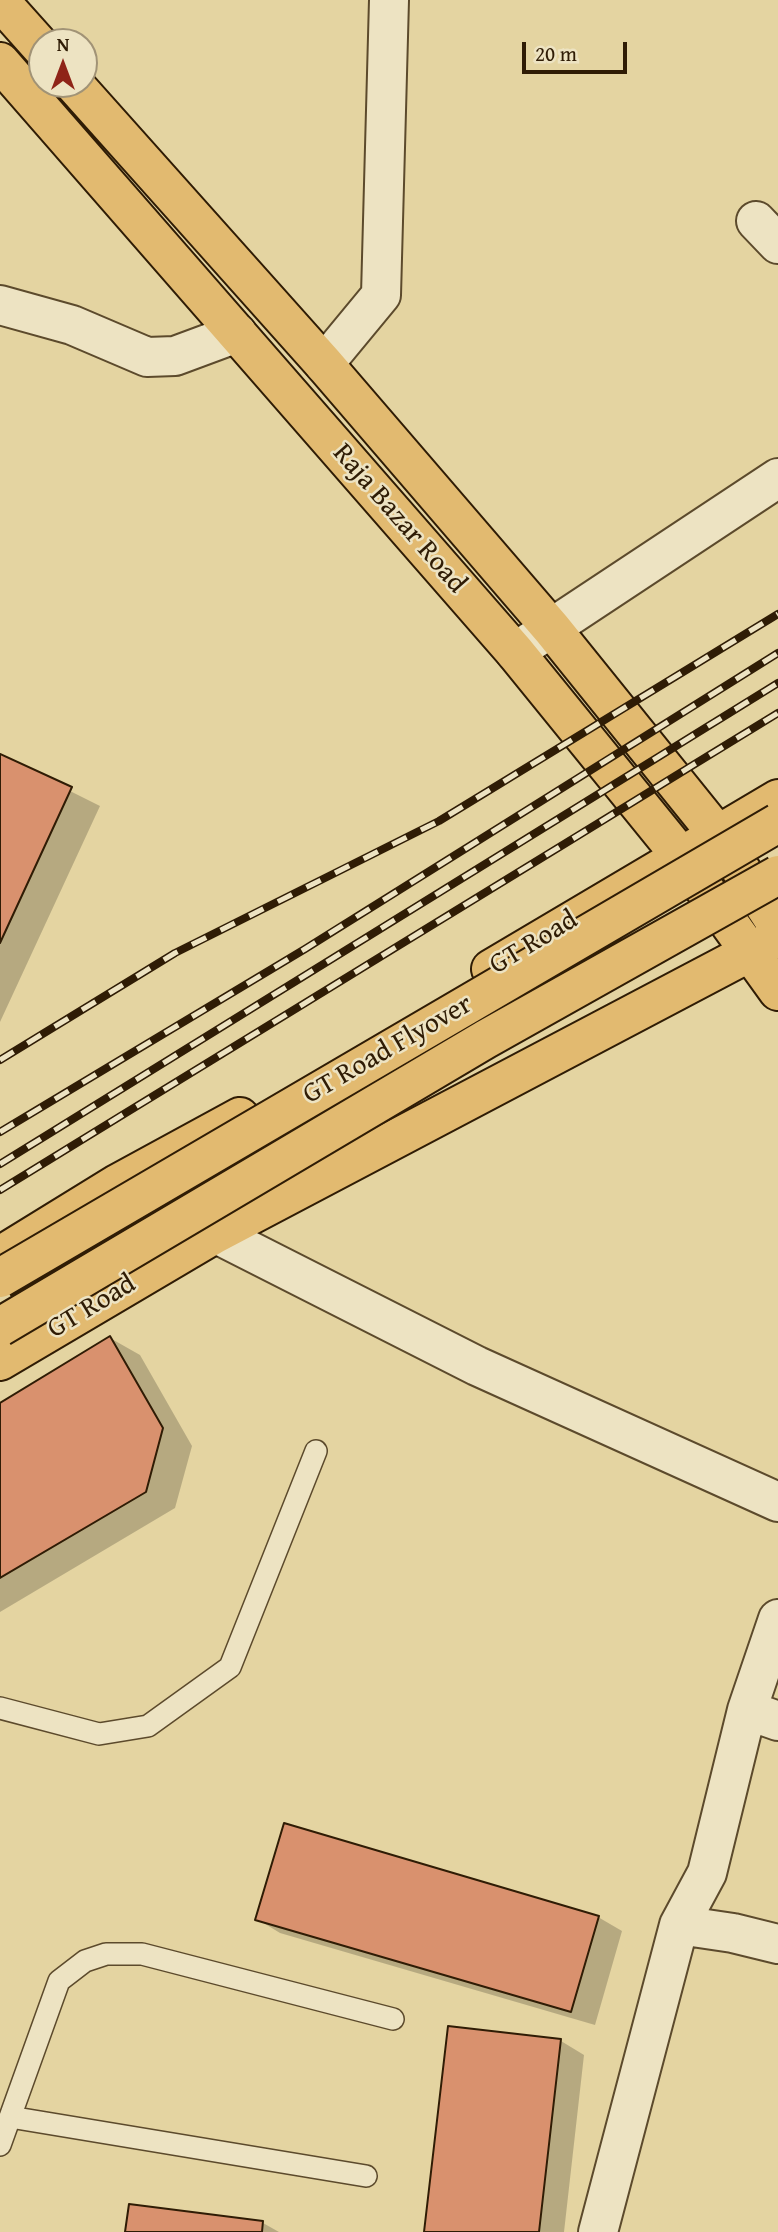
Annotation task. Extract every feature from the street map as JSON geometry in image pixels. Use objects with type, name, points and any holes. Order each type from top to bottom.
[{"type":"main road","points":[[8,4],[28,30]]},
{"type":"main road","name":"Raja Bazar Road","points":[[0,62],[515,652],[680,855],[764,944],[778,991]]},
{"type":"main road","name":"Raja Bazar Road","points":[[86,98],[324,365],[552,629],[718,835],[778,926]]},
{"type":"main road","name":"GT Road","points":[[0,1256],[117,1184],[309,1080],[680,855],[778,799]]},
{"type":"main road","name":"GT Road Flyover","points":[[0,1278],[778,823]]},
{"type":"main road","name":"GT Road Flyover","points":[[0,1327],[486,1039],[778,875]]},
{"type":"main road","name":"GT Road","points":[[0,1361],[215,1234],[764,944]]},
{"type":"street","points":[[324,365],[380,295],[389,0]]},
{"type":"street","points":[[0,305],[72,325],[147,358],[175,356],[237,333]]},
{"type":"street","points":[[515,652],[778,478]]},
{"type":"street","points":[[117,1184],[477,1366],[778,1502]]},
{"type":"street","points":[[598,2232],[679,1925],[707,1873],[762,1716],[778,1619]]},
{"type":"street","points":[[679,1925],[733,1933],[778,1944]]},
{"type":"lane","points":[[0,1708],[99,1734],[148,1726],[230,1667],[316,1451]]},
{"type":"lane","points":[[0,2145],[59,1981],[85,1961],[106,1954],[142,1954],[393,2019]]},
{"type":"lane","points":[[10,2117],[366,2176]]},
{"type":"building","points":[[0,754],[72,787],[0,943]]},
{"type":"building","points":[[110,1336],[163,1428],[146,1492],[0,1578],[0,1403]]},
{"type":"building","points":[[284,1823],[599,1916],[571,2012],[255,1920]]},
{"type":"building","points":[[448,2026],[561,2039],[539,2232],[424,2232]]},
{"type":"building","points":[[129,2204],[263,2221],[262,2232],[125,2232]]},
{"type":"railway","points":[[0,1060],[175,953],[439,821],[778,614]]},
{"type":"railway","points":[[0,1132],[305,949],[778,653]]},
{"type":"railway","points":[[0,1164],[778,683]]},
{"type":"railway","points":[[0,1190],[778,713]]}]
